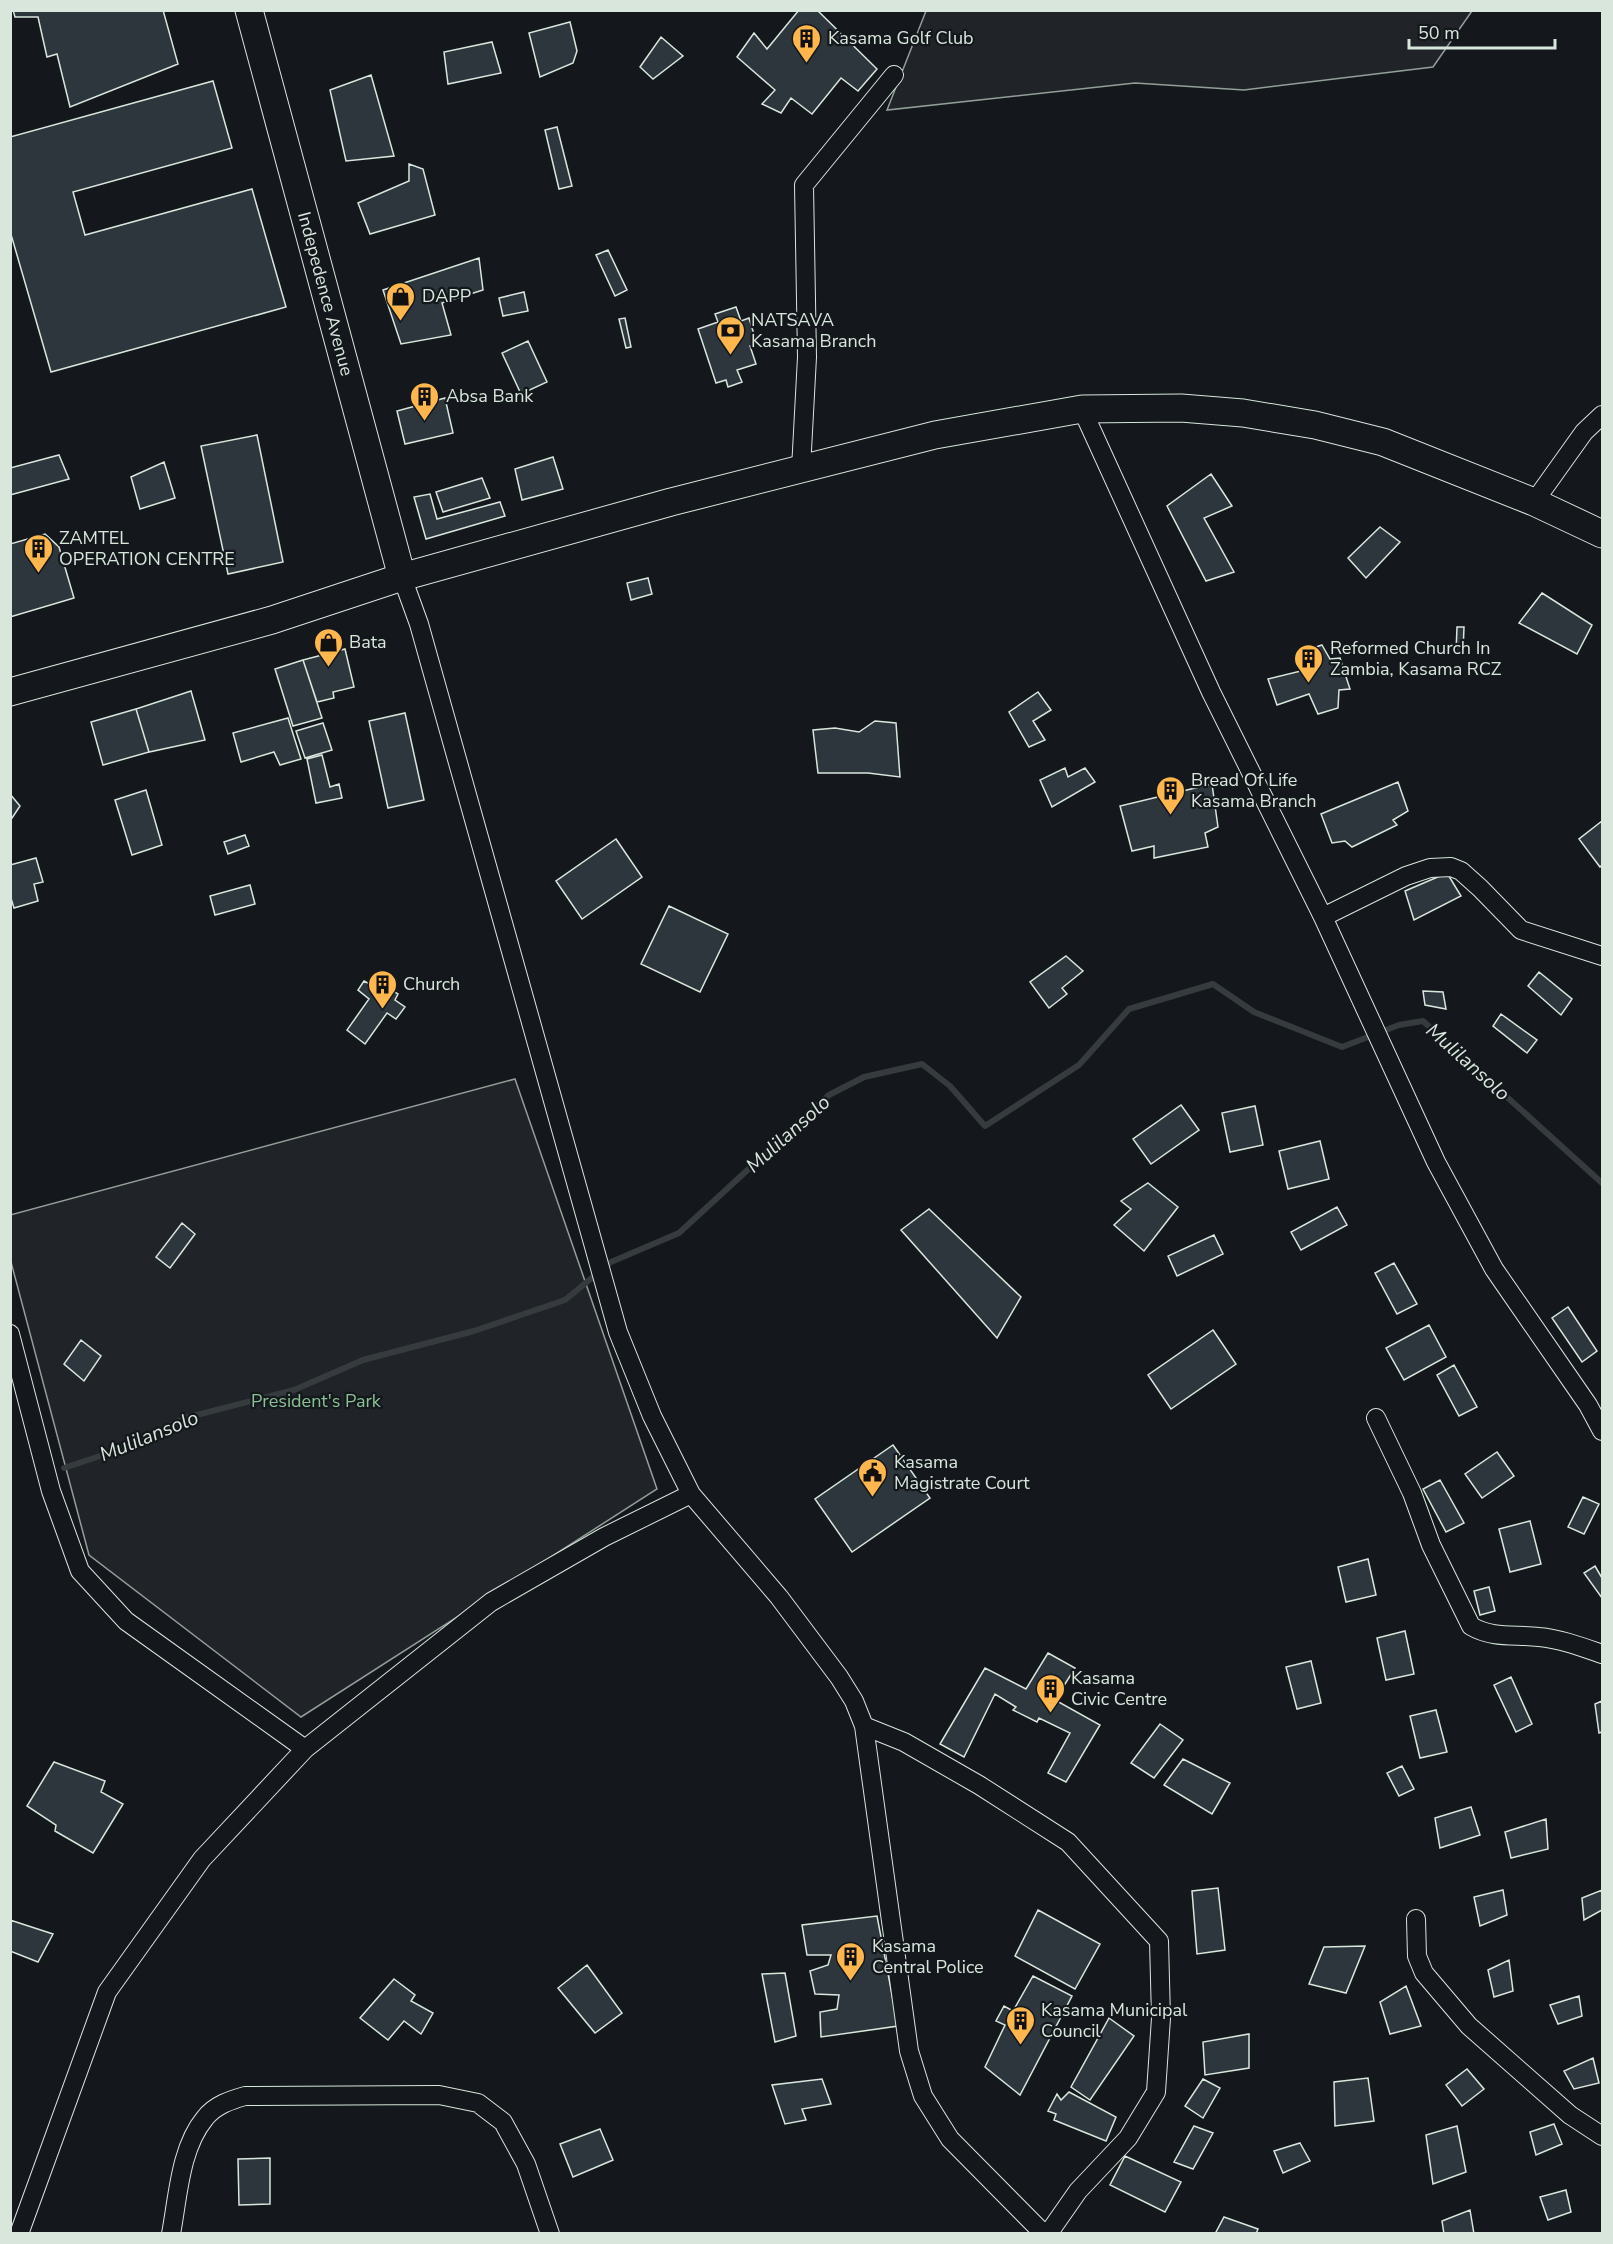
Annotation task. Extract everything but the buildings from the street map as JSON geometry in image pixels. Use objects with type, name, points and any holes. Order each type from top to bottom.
[{"type":"main road","name":"Indepedence Avenue","points":[[249,10],[402,578]]},
{"type":"main road","points":[[10,692],[272,620],[402,578],[671,502],[935,435],[1082,409],[1125,406],[1243,413],[1315,426],[1383,442],[1534,502],[1602,534]]},
{"type":"street","points":[[801,469],[807,357],[804,185],[894,75]]},
{"type":"street","points":[[1082,409],[1211,692],[1323,917],[1436,1162],[1494,1269],[1588,1405],[1602,1431]]},
{"type":"street","points":[[1534,502],[1584,432],[1602,415]]},
{"type":"street","points":[[402,578],[419,624],[618,1332],[644,1395],[691,1494],[779,1597],[839,1677],[854,1701],[864,1726],[909,2051],[923,2096],[950,2139],[1046,2234],[1078,2192],[1128,2138],[1156,2092],[1161,2018],[1159,1941],[1068,1842],[979,1785],[904,1742],[864,1726]]},
{"type":"street","points":[[1323,917],[1406,876],[1430,868],[1451,867],[1461,871],[1480,888],[1521,930],[1602,956]]},
{"type":"street","points":[[10,1334],[51,1491],[80,1571],[126,1622],[305,1749]]},
{"type":"street","points":[[1376,1418],[1412,1493],[1431,1545],[1471,1626],[1483,1633],[1539,1637],[1571,1643],[1602,1654]]},
{"type":"street","points":[[19,2234],[107,1992],[202,1859],[305,1749],[491,1602],[604,1538],[691,1494]]},
{"type":"street","points":[[1416,1919],[1417,1956],[1424,1973],[1469,2026],[1570,2115],[1602,2136]]},
{"type":"street","points":[[171,2234],[187,2152],[205,2117],[224,2103],[245,2096],[427,2095],[478,2103],[503,2122],[526,2164],[550,2234]]},
{"type":"green space","points":[[926,11],[1472,11],[1433,67],[1244,90],[1135,83],[887,110]]},
{"type":"green space","name":"President's Park","points":[[515,1079],[657,1489],[301,1717],[89,1555],[11,1262],[10,1215]]},
{"type":"waterway","name":"Mulilansolo","points":[[64,1468],[136,1444],[185,1418],[294,1390],[363,1360],[474,1331],[565,1300],[611,1262],[679,1233],[829,1095],[864,1077],[922,1064],[950,1086],[985,1126],[1079,1065],[1129,1009],[1213,984],[1254,1012],[1342,1047],[1399,1025],[1423,1021],[1602,1183]]},
{"type":"place","name":"Kasama Golf Club","points":[[807,64]]},
{"type":"place","name":"DAPP","points":[[401,322]]},
{"type":"place","name":"NATSAVA Kasama Branch","points":[[730,356]]},
{"type":"place","name":"Absa Bank","points":[[425,422]]},
{"type":"place","name":"ZAMTEL OPERATION CENTRE","points":[[38,574]]},
{"type":"place","name":"Bata","points":[[328,668]]},
{"type":"place","name":"Reformed Church In Zambia, Kasama RCZ","points":[[1309,684]]},
{"type":"place","name":"Bread Of Life Kasama Branch","points":[[1170,816]]},
{"type":"place","name":"Church","points":[[382,1010]]},
{"type":"place","name":"Kasama Magistrate Court","points":[[873,1498]]},
{"type":"place","name":"Kasama Civic Centre","points":[[1050,1714]]},
{"type":"place","name":"Kasama Central Police","points":[[851,1982]]},
{"type":"place","name":"Kasama Municipal Council","points":[[1020,2046]]}]
